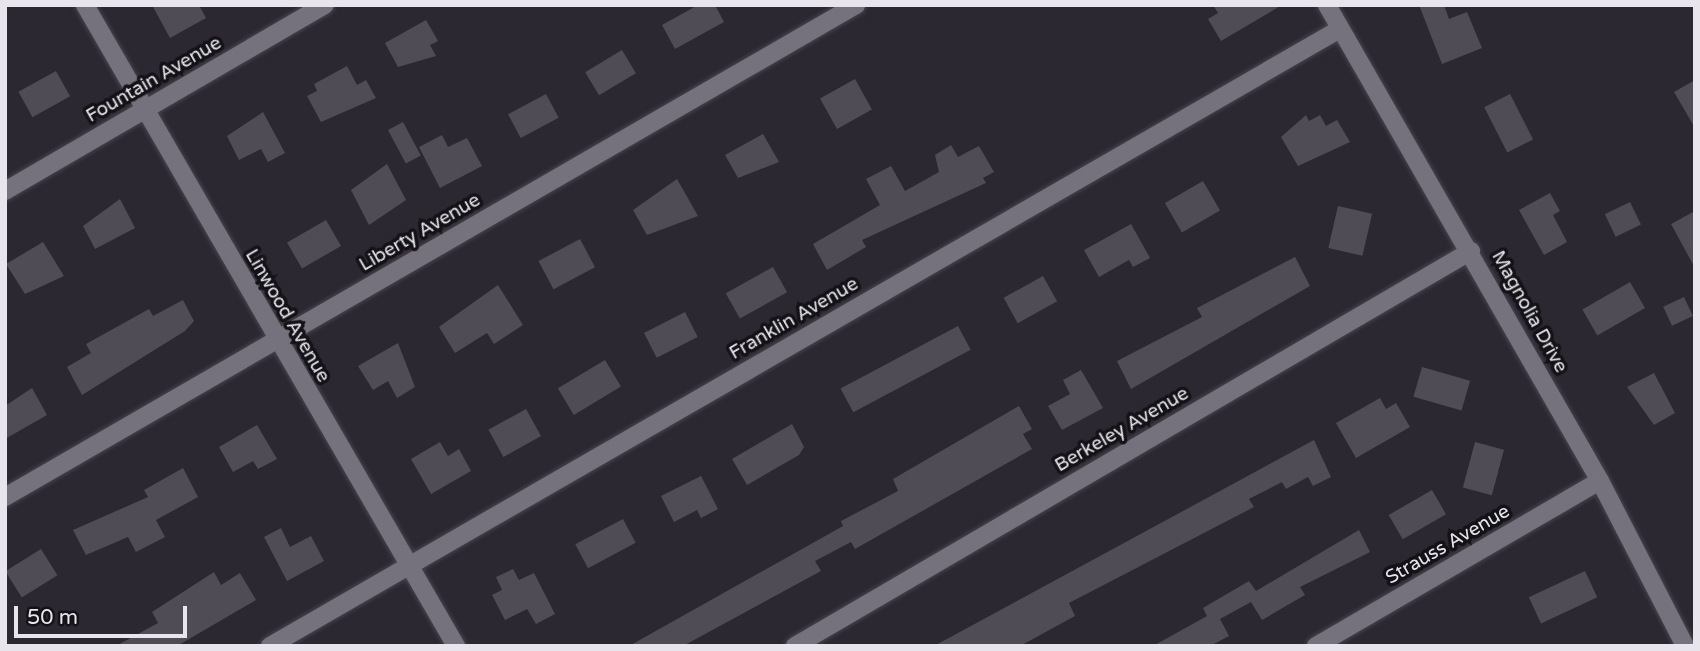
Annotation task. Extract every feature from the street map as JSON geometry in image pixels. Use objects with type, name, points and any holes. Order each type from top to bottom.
[{"type":"street","name":"Linwood Avenue","points":[[85,5],[456,646]]},
{"type":"street","name":"Fountain Avenue","points":[[5,191],[325,5]]},
{"type":"street","name":"Liberty Avenue","points":[[5,497],[856,5]]},
{"type":"street","name":"Magnolia Drive","points":[[1327,5],[1471,251],[1600,481],[1685,646]]},
{"type":"street","name":"Franklin Avenue","points":[[270,646],[1340,29]]},
{"type":"street","name":"Berkeley Avenue","points":[[795,646],[1471,251]]},
{"type":"street","name":"Strauss Avenue","points":[[1317,646],[1600,481]]},
{"type":"building","points":[[152,5],[199,5],[206,18],[170,38]]},
{"type":"building","points":[[698,5],[715,5],[724,22],[675,49],[662,25]]},
{"type":"building","points":[[1213,5],[1282,5],[1221,41],[1208,19],[1218,13]]},
{"type":"building","points":[[1419,5],[1444,5],[1449,19],[1467,12],[1482,48],[1442,64]]},
{"type":"building","points":[[426,20],[438,41],[430,45],[436,56],[398,67],[385,43]]},
{"type":"building","points":[[622,50],[636,73],[599,95],[585,72]]},
{"type":"building","points":[[347,66],[357,85],[366,80],[376,98],[321,122],[307,96],[317,91],[314,84]]},
{"type":"building","points":[[56,71],[70,96],[32,117],[18,92]]},
{"type":"building","points":[[855,79],[872,110],[837,129],[820,98]]},
{"type":"building","points":[[1695,80],[1695,128],[1674,92]]},
{"type":"building","points":[[546,94],[559,118],[521,138],[508,114]]},
{"type":"building","points":[[1510,94],[1533,139],[1507,153],[1484,107]]},
{"type":"building","points":[[263,112],[285,153],[268,162],[261,149],[239,160],[227,136]]},
{"type":"building","points":[[1306,115],[1309,121],[1320,115],[1326,126],[1337,120],[1350,142],[1298,166],[1281,137]]},
{"type":"building","points":[[403,122],[421,156],[406,164],[388,130]]},
{"type":"building","points":[[763,134],[779,162],[738,178],[725,155]]},
{"type":"building","points":[[442,135],[448,147],[467,138],[482,166],[440,188],[419,147]]},
{"type":"building","points":[[951,145],[958,157],[979,146],[994,172],[983,178],[986,183],[862,240],[866,247],[827,270],[813,244],[880,205],[866,179],[891,166],[905,191],[939,172],[935,155]]},
{"type":"building","points":[[387,164],[406,200],[369,225],[351,190]]},
{"type":"building","points":[[677,179],[698,216],[647,235],[633,210]]},
{"type":"building","points":[[1203,181],[1220,210],[1182,232],[1165,203]]},
{"type":"building","points":[[1550,193],[1560,211],[1553,215],[1567,242],[1544,255],[1519,210]]},
{"type":"building","points":[[120,199],[135,228],[95,249],[83,226]]},
{"type":"building","points":[[1630,202],[1641,224],[1616,237],[1605,214]]},
{"type":"building","points":[[1338,206],[1372,214],[1362,256],[1328,248]]},
{"type":"building","points":[[1695,211],[1695,268],[1671,224]]},
{"type":"building","points":[[326,220],[341,246],[302,268],[287,242]]},
{"type":"building","points":[[1131,224],[1150,258],[1133,267],[1129,260],[1099,277],[1084,250]]},
{"type":"building","points":[[580,239],[595,267],[554,289],[539,261]]},
{"type":"building","points":[[43,242],[64,276],[25,294],[6,264]]},
{"type":"building","points":[[1295,257],[1310,286],[1131,389],[1117,361],[1202,317],[1197,308]]},
{"type":"building","points":[[773,267],[787,292],[740,319],[726,293]]},
{"type":"building","points":[[1043,276],[1057,301],[1018,323],[1004,298]]},
{"type":"building","points":[[1630,282],[1645,308],[1597,335],[1582,310]]},
{"type":"building","points":[[498,285],[523,325],[494,344],[487,333],[455,353],[439,327]]},
{"type":"building","points":[[1684,297],[1693,316],[1672,326],[1663,307]]},
{"type":"building","points":[[183,300],[194,321],[185,331],[82,395],[67,367],[91,353],[86,344],[149,309],[153,316]]},
{"type":"building","points":[[685,312],[698,337],[657,358],[644,333]]},
{"type":"building","points":[[958,326],[971,350],[853,412],[841,388]]},
{"type":"building","points":[[398,343],[415,387],[397,398],[388,381],[373,390],[358,366]]},
{"type":"building","points":[[605,360],[621,387],[574,415],[558,388]]},
{"type":"building","points":[[1422,367],[1470,381],[1462,411],[1413,397]]},
{"type":"building","points":[[1081,370],[1103,408],[1062,430],[1048,406],[1070,394],[1063,380]]},
{"type":"building","points":[[1654,373],[1675,413],[1654,425],[1627,387]]},
{"type":"building","points":[[32,388],[47,415],[5,439],[5,406]]},
{"type":"building","points":[[1380,398],[1386,409],[1396,403],[1410,427],[1356,458],[1336,423]]},
{"type":"building","points":[[1019,406],[1032,429],[1023,434],[1032,449],[855,549],[851,542],[815,561],[821,571],[683,646],[629,646],[843,526],[841,521],[898,491],[893,479]]},
{"type":"building","points":[[526,409],[541,436],[503,457],[488,430]]},
{"type":"building","points":[[792,424],[804,447],[799,455],[747,485],[732,459]]},
{"type":"building","points":[[257,425],[277,459],[258,469],[253,461],[233,472],[219,447]]},
{"type":"building","points":[[1314,440],[1331,477],[1313,486],[1308,477],[1286,489],[1282,482],[1249,499],[1254,507],[1069,603],[1075,616],[1020,646],[934,646]]},
{"type":"building","points":[[440,442],[448,456],[459,449],[471,471],[431,494],[411,459]]},
{"type":"building","points":[[1475,442],[1504,450],[1492,495],[1463,487]]},
{"type":"building","points":[[183,468],[198,497],[156,520],[165,537],[136,552],[128,537],[86,555],[73,530],[148,497],[144,490]]},
{"type":"building","points":[[701,476],[718,509],[701,518],[697,510],[674,522],[661,496]]},
{"type":"building","points":[[1432,490],[1446,514],[1403,539],[1389,515]]},
{"type":"building","points":[[623,519],[636,543],[588,568],[575,544]]},
{"type":"building","points":[[281,528],[290,547],[311,536],[324,561],[287,581],[264,537]]},
{"type":"building","points":[[1359,530],[1370,552],[1300,587],[1305,595],[1262,620],[1251,602],[1220,619],[1229,636],[1210,646],[1153,646],[1207,616],[1203,608],[1249,581],[1256,591]]},
{"type":"building","points":[[41,549],[57,575],[22,598],[5,571]]},
{"type":"building","points":[[513,569],[519,580],[534,573],[555,614],[536,624],[527,609],[505,620],[492,595],[502,590],[496,577]]},
{"type":"building","points":[[1585,571],[1597,597],[1541,623],[1529,597]]},
{"type":"building","points":[[214,572],[221,585],[240,573],[256,600],[177,646],[116,646],[158,623],[152,612]]}]
